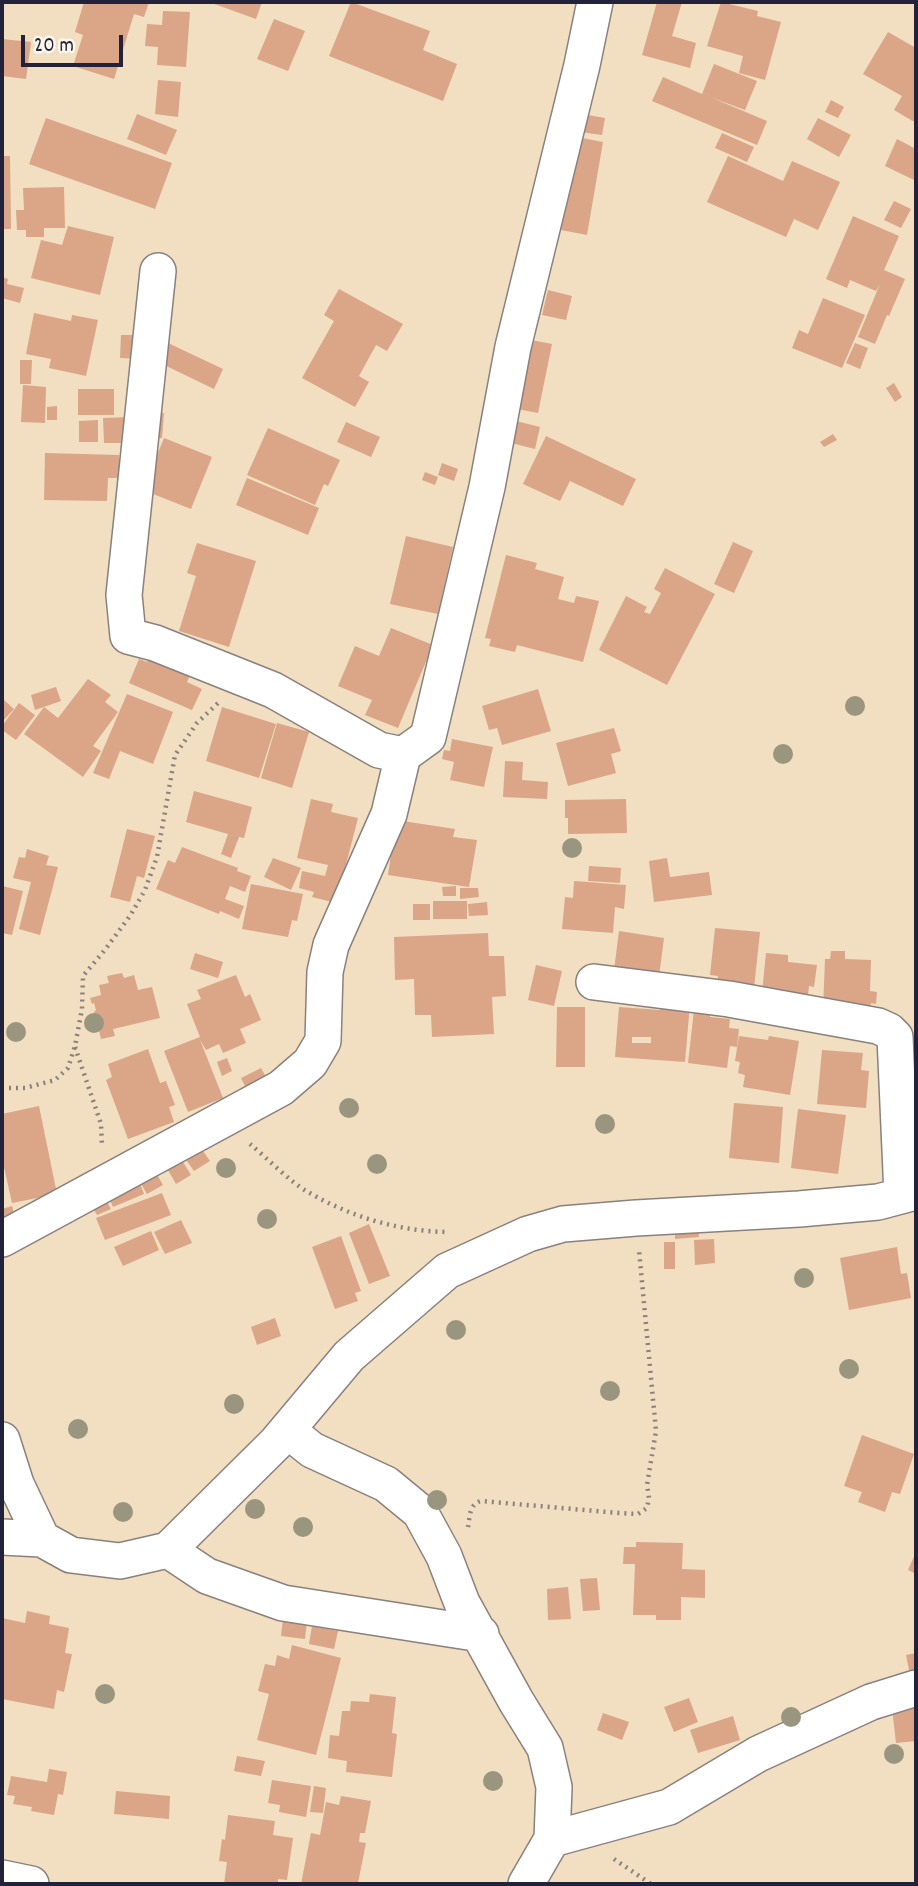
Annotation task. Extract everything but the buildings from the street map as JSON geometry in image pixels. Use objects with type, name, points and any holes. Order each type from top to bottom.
[{"type":"street","points":[[2,1239],[281,1088],[310,1063],[323,1041],[325,972],[331,945],[389,814],[403,755],[428,737],[487,488],[513,346],[595,2]]},
{"type":"street","points":[[158,271],[124,595],[128,636],[155,643],[273,690],[379,750],[403,755]]},
{"type":"street","points":[[2,1537],[43,1539],[71,1555],[120,1561],[168,1550],[276,1443],[349,1356],[447,1271],[528,1234],[563,1224],[799,1209],[878,1202],[909,1194],[895,1037],[888,1031],[878,1026],[729,999],[594,982]]},
{"type":"street","points":[[287,1430],[312,1450],[386,1484],[420,1512],[444,1556],[462,1602],[545,1748],[554,1787],[552,1839],[526,1884]]},
{"type":"street","points":[[2,1440],[16,1485],[43,1539]]},
{"type":"street","points":[[168,1550],[207,1576],[284,1602],[481,1634]]},
{"type":"street","points":[[552,1839],[669,1807],[758,1754],[871,1702],[916,1688]]},
{"type":"street","points":[[2,1878],[31,1884]]},
{"type":"path","points":[[2,1088],[25,1088],[55,1080],[68,1068],[82,1009],[83,976],[123,925],[145,890],[157,857],[176,755],[197,723],[243,678]]},
{"type":"path","points":[[75,1046],[101,1124],[103,1184]]},
{"type":"path","points":[[222,1120],[306,1191],[360,1218],[430,1232],[458,1232]]},
{"type":"path","points":[[467,1539],[471,1511],[477,1502],[629,1514],[638,1514],[648,1508],[647,1485],[656,1431],[636,1218]]}]
